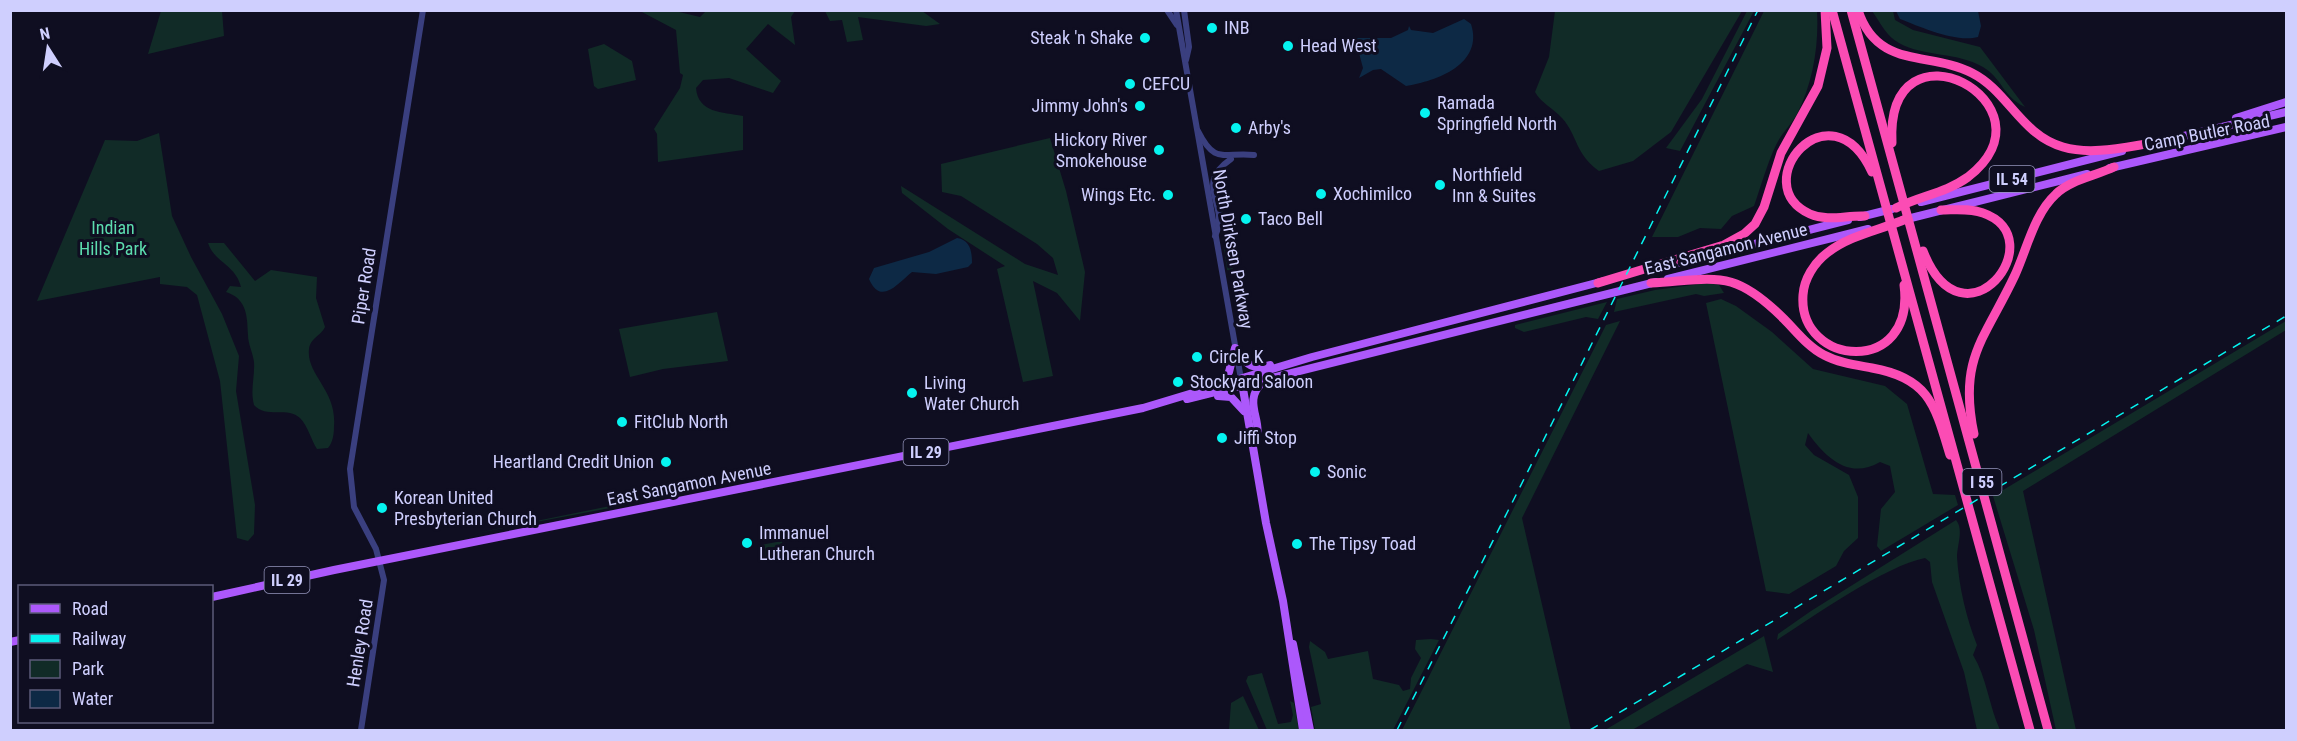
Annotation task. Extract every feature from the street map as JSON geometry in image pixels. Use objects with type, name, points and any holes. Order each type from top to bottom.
[{"type":"highway","points":[[1597,283],[1724,245],[1738,239],[1755,224],[1764,207],[1781,153],[1818,86],[1827,48],[1826,10]]},
{"type":"highway","name":"I 55","points":[[1832,10],[2030,730]]},
{"type":"highway","name":"I 55","points":[[1851,10],[1984,487],[2048,730]]},
{"type":"highway","points":[[1858,10],[1869,32],[1886,49],[1910,58],[1964,69],[1978,76],[2026,126],[2054,144],[2086,151],[2159,142]]},
{"type":"highway","points":[[1893,161],[1893,110],[1904,93],[1917,82],[1930,77],[1949,77],[1967,83],[1986,100],[1992,115],[1994,135],[1982,162],[1958,183],[1896,208]]},
{"type":"highway","points":[[1865,216],[1819,216],[1798,205],[1790,193],[1787,180],[1789,165],[1795,153],[1804,144],[1816,138],[1829,136],[1848,141],[1864,158],[1883,195]]},
{"type":"highway","points":[[1984,487],[1969,396],[1977,348],[2050,201],[2070,185],[2114,167]]},
{"type":"highway","points":[[1913,234],[1931,269],[1949,288],[1975,292],[1997,280],[2005,270],[2010,254],[2008,240],[2001,226],[1992,217],[1979,212],[1941,210]]},
{"type":"highway","points":[[1900,254],[1905,310],[1895,334],[1879,346],[1855,352],[1838,349],[1818,337],[1806,319],[1803,305],[1805,284],[1812,269],[1829,252],[1848,240],[1906,219]]},
{"type":"highway","points":[[1651,283],[1707,278],[1728,280],[1743,285],[1763,298],[1811,346],[1825,356],[1844,363],[1896,372],[1920,387],[1936,410],[1975,544],[1984,559]]},
{"type":"main road","name":"East Sangamon Avenue","points":[[2189,134],[2286,102]]},
{"type":"main road","name":"East Sangamon Avenue","points":[[1659,266],[2286,112]]},
{"type":"main road","name":"East Sangamon Avenue","points":[[213,597],[380,560],[1088,420],[1173,400],[1220,384],[1264,381],[2134,162],[2286,127]]},
{"type":"main road","name":"Camp Butler Road","points":[[2134,162],[2175,157],[2286,132]]},
{"type":"main road","name":"East Sangamon Avenue","points":[[1173,400],[1191,399],[1312,357],[1597,283]]},
{"type":"main road","points":[[1235,350],[1247,364],[1257,368],[1295,358],[1312,357]]},
{"type":"main road","points":[[1220,384],[1229,372],[1235,350]]},
{"type":"main road","points":[[1252,443],[1258,433],[1252,398],[1255,389],[1264,381]]},
{"type":"main road","name":"North Dirksen Parkway","points":[[1242,382],[1289,634],[1303,730]]},
{"type":"main road","points":[[1191,399],[1197,402],[1229,396],[1239,404],[1247,418]]},
{"type":"main road","name":"North Dirksen Parkway","points":[[1289,634],[1297,658],[1310,730]]},
{"type":"street","name":"Piper Road","points":[[380,560],[354,507],[350,469],[423,10]]},
{"type":"street","points":[[1167,10],[1179,27]]},
{"type":"street","name":"North Dirksen Parkway","points":[[1176,10],[1194,125],[1242,382]]},
{"type":"street","points":[[1184,10],[1189,47],[1185,63]]},
{"type":"street","points":[[1194,125],[1204,144],[1214,154],[1223,157],[1254,155]]},
{"type":"street","points":[[1215,237],[1220,226],[1212,182],[1216,171],[1231,159]]},
{"type":"street","name":"Henley Road","points":[[361,730],[384,589],[380,560]]},
{"type":"green space","points":[[1555,10],[1742,11],[1671,132],[1633,161],[1599,171],[1585,158],[1562,118],[1535,92],[1549,57]]},
{"type":"green space","points":[[161,11],[222,11],[224,36],[148,54]]},
{"type":"green space","points":[[640,11],[675,11],[700,17],[706,11],[795,11],[791,17],[795,45],[768,24],[746,49],[781,81],[773,93],[729,78],[703,80],[696,88],[701,102],[706,107],[743,116],[743,150],[658,162],[657,134],[654,129],[680,88],[683,75],[680,73],[676,30]]},
{"type":"green space","points":[[825,11],[922,11],[940,24],[926,26],[858,17],[863,40],[847,42],[842,20],[830,21]]},
{"type":"green space","points":[[1747,11],[1754,11],[1680,151],[1666,148],[1702,99]]},
{"type":"green space","points":[[1764,11],[1817,11],[1817,37],[1814,64],[1803,102],[1776,145],[1754,206],[1732,216],[1721,229],[1700,228],[1678,237],[1652,237]]},
{"type":"green space","points":[[1872,11],[1893,11],[1895,20],[1913,30],[1980,47],[2025,107],[2012,98],[1994,76],[1983,67],[1963,59],[1919,51],[1895,40],[1887,33]]},
{"type":"green space","points":[[604,44],[632,61],[636,80],[598,89],[594,86],[588,49]]},
{"type":"green space","name":"Indian Hills Park","points":[[159,133],[172,216],[222,314],[239,356],[236,391],[255,505],[254,534],[248,541],[237,538],[220,381],[197,295],[187,287],[160,284],[160,277],[37,301],[105,140],[137,141]]},
{"type":"green space","points":[[1050,138],[1066,191],[1085,272],[1080,321],[1057,293],[1033,281],[1053,376],[1023,382],[997,269],[1005,266],[948,229],[902,193],[901,186],[1025,264],[1058,275],[1053,258],[1037,244],[961,196],[942,192],[941,164]]},
{"type":"green space","points":[[1217,178],[1233,269],[1231,271],[1227,270],[1215,187]]},
{"type":"green space","points":[[208,243],[224,243],[255,281],[271,270],[317,277],[316,298],[325,327],[310,345],[309,358],[327,393],[334,413],[333,435],[328,448],[317,449],[305,425],[295,415],[264,411],[254,405],[252,394],[254,362],[248,338],[245,310],[239,299],[226,292],[230,286],[241,287],[235,274],[215,255]]},
{"type":"green space","points":[[1708,283],[1719,285],[1724,293],[1704,296],[1696,294],[1614,312],[1617,299],[1655,290]]},
{"type":"green space","points":[[1721,299],[1736,306],[1772,332],[1813,369],[1885,386],[1907,404],[1933,494],[1955,495],[1958,505],[1881,551],[1877,546],[1881,509],[1895,492],[1890,466],[1880,462],[1858,469],[1839,464],[1822,451],[1808,433],[1805,445],[1814,455],[1849,475],[1858,497],[1858,538],[1844,551],[1836,566],[1789,594],[1766,591],[1706,303]]},
{"type":"green space","points":[[1607,302],[1598,319],[1586,317],[1524,332],[1515,328],[1515,325]]},
{"type":"green space","points":[[717,312],[728,361],[663,369],[630,377],[619,329]]},
{"type":"green space","points":[[1620,321],[1522,518],[1571,730],[1402,730],[1606,325]]},
{"type":"green space","points":[[2286,321],[2286,330],[2023,491],[2076,730],[2056,730],[2034,630],[1993,496]]},
{"type":"green space","points":[[615,505],[610,508],[472,534]]},
{"type":"green space","points":[[1956,520],[1960,528],[1957,557],[1959,579],[1966,613],[1977,645],[1973,655],[1982,673],[2000,730],[1977,730],[1964,672],[1932,582],[1930,562],[1925,558],[1870,581],[1777,640],[1778,634],[1811,611]]},
{"type":"green space","points":[[782,541],[784,555],[763,559],[761,545]]},
{"type":"green space","points":[[1764,636],[1773,672],[1747,664],[1632,730],[1605,730]]},
{"type":"green space","points":[[1416,640],[1439,640],[1393,730],[1315,730],[1311,707],[1321,704],[1309,647],[1310,641],[1325,652],[1328,659],[1368,651],[1373,679],[1399,685],[1403,691],[1410,689],[1411,678],[1421,658],[1415,649]]},
{"type":"green space","points":[[1262,673],[1278,724],[1291,722],[1293,715],[1290,701],[1294,703],[1299,730],[1267,730],[1246,681],[1248,676]]},
{"type":"green space","points":[[1243,696],[1259,730],[1229,730],[1231,703]]},
{"type":"water","points":[[1896,11],[1978,11],[1981,26],[1978,37],[1959,38],[1928,30],[1900,19]]},
{"type":"water","points":[[1464,19],[1471,24],[1473,38],[1471,50],[1464,60],[1444,75],[1406,86],[1381,69],[1373,70],[1359,78],[1363,68],[1355,38],[1391,38],[1408,30],[1409,26],[1411,30],[1433,33]]},
{"type":"water","points":[[957,238],[965,241],[969,247],[972,263],[968,267],[936,274],[912,272],[895,287],[884,292],[874,287],[869,279],[874,268],[929,252]]},
{"type":"railway","points":[[1397,730],[1758,10]]},
{"type":"railway","points":[[1590,730],[2286,316]]},
{"type":"place","name":"INB","points":[[1212,28]]},
{"type":"place","name":"Steak 'n Shake","points":[[1145,38]]},
{"type":"place","name":"Head West","points":[[1288,46]]},
{"type":"place","name":"CEFCU","points":[[1130,84]]},
{"type":"place","name":"Jimmy John's","points":[[1140,106]]},
{"type":"place","name":"Ramada Springfield North","points":[[1425,113]]},
{"type":"place","name":"Arby's","points":[[1236,128]]},
{"type":"place","name":"Hickory River Smokehouse","points":[[1159,150]]},
{"type":"place","name":"Northfield Inn & Suites","points":[[1440,185]]},
{"type":"place","name":"Xochimilco","points":[[1321,194]]},
{"type":"place","name":"Wings Etc.","points":[[1168,195]]},
{"type":"place","name":"Taco Bell","points":[[1246,219]]},
{"type":"place","name":"Circle K","points":[[1197,357]]},
{"type":"place","name":"Stockyard Saloon","points":[[1178,382]]},
{"type":"place","name":"Living Water Church","points":[[912,393]]},
{"type":"place","name":"FitClub North","points":[[622,422]]},
{"type":"place","name":"Jiffi Stop","points":[[1222,438]]},
{"type":"place","name":"Heartland Credit Union","points":[[666,462]]},
{"type":"place","name":"Sonic","points":[[1315,472]]},
{"type":"place","name":"Korean United Presbyterian Church","points":[[382,508]]},
{"type":"place","name":"Immanuel Lutheran Church","points":[[747,543]]},
{"type":"place","name":"The Tipsy Toad","points":[[1297,544]]}]
